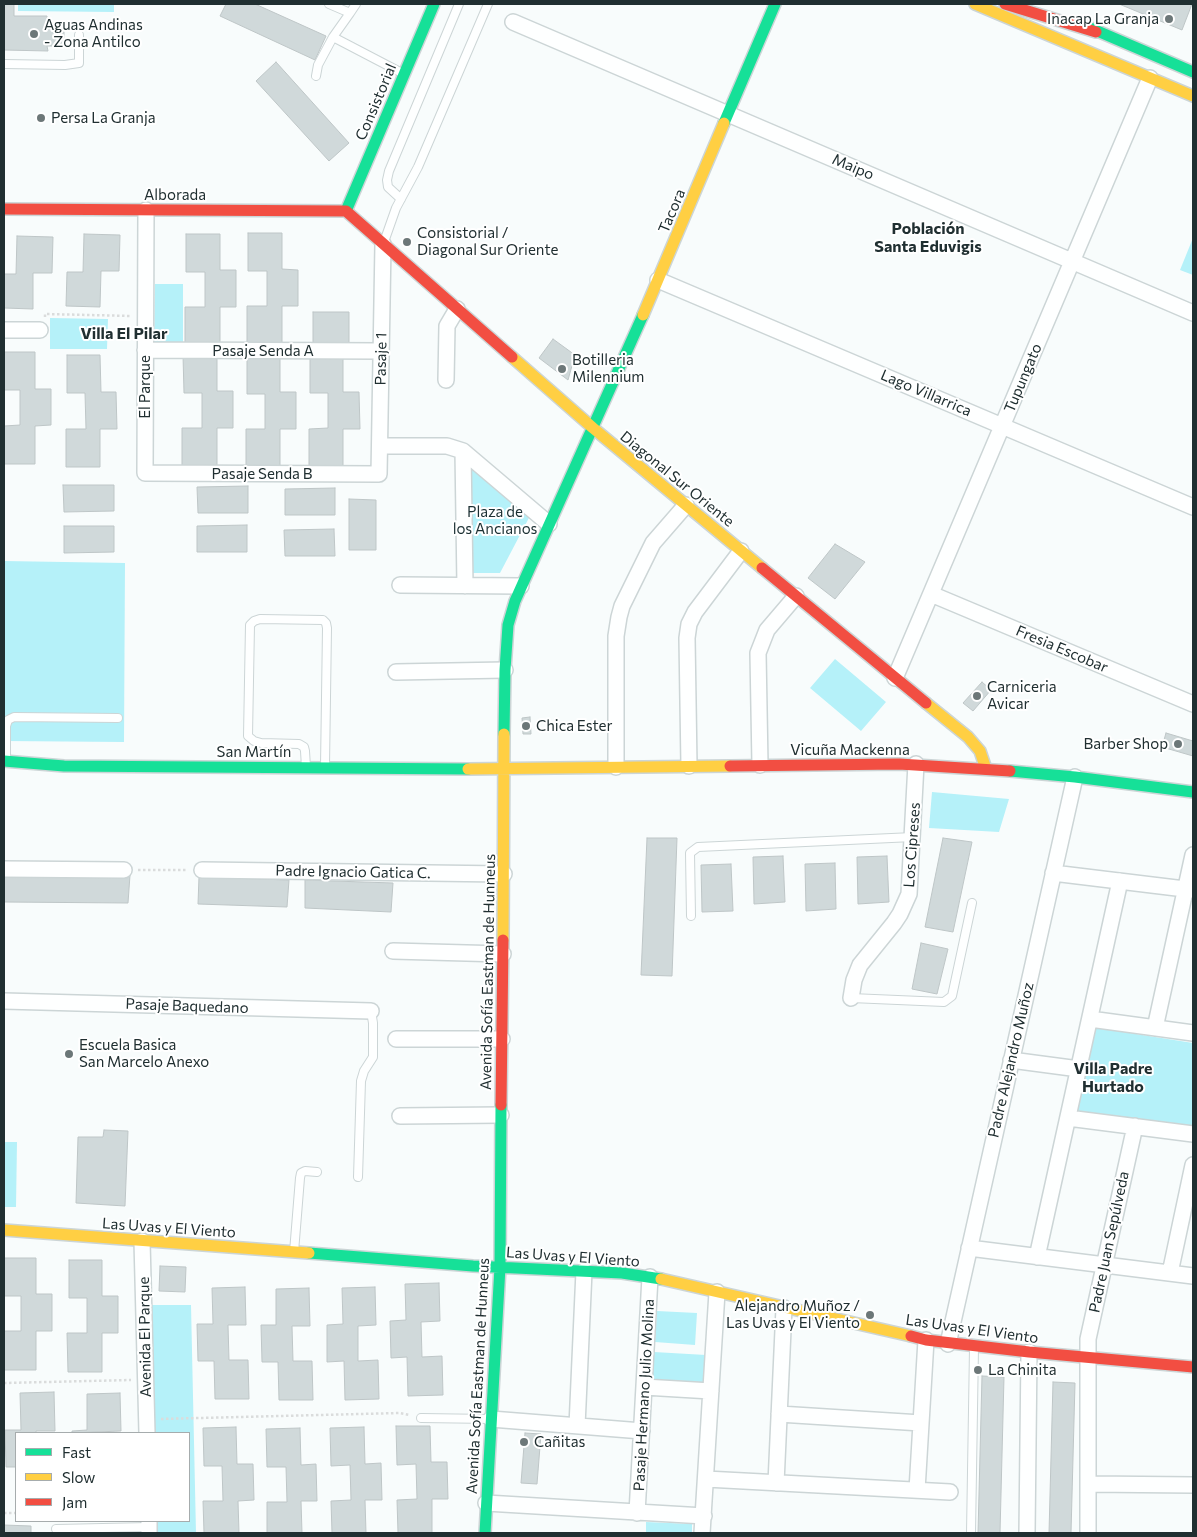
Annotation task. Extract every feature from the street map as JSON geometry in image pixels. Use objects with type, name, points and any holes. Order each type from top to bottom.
[{"type":"street","name":"Consistorial","points":[[346,211],[434,4]]},
{"type":"street","name":"Tacora","points":[[593,428],[729,115],[775,4]]},
{"type":"street","points":[[975,4],[1193,96]]},
{"type":"street","points":[[1005,4],[1096,32],[1192,69]]},
{"type":"street","points":[[1041,4],[1096,32]]},
{"type":"street","name":"Maipo","points":[[513,22],[1193,312]]},
{"type":"street","name":"Tupungato","points":[[895,678],[1150,78]]},
{"type":"street","name":"Alborada","points":[[4,209],[346,211]]},
{"type":"street","name":"El Parque","points":[[145,473],[146,210]]},
{"type":"street","name":"Diagonal Sur Oriente","points":[[346,211],[593,428],[975,744],[984,760],[986,769]]},
{"type":"street","name":"Pasaje 1","points":[[379,474],[383,244]]},
{"type":"street","name":"Lago Villarrica","points":[[658,280],[1193,506]]},
{"type":"street","points":[[446,380],[447,326],[457,309]]},
{"type":"street","points":[[4,330],[40,330]]},
{"type":"street","name":"Pasaje Senda A","points":[[146,350],[381,351]]},
{"type":"street","name":"Avenida Sofía Eastman de Hunneus","points":[[485,1533],[500,1267],[505,670],[508,625],[521,586],[593,428]]},
{"type":"street","points":[[380,446],[447,446],[463,451],[549,524]]},
{"type":"street","points":[[463,451],[465,586]]},
{"type":"street","name":"Pasaje Senda B","points":[[145,473],[379,474]]},
{"type":"street","points":[[616,767],[616,636],[622,606],[653,543],[686,505]]},
{"type":"street","points":[[689,766],[688,624],[695,612],[742,551]]},
{"type":"street","points":[[400,585],[521,586]]},
{"type":"street","name":"Fresia Escobar","points":[[931,594],[1193,704]]},
{"type":"street","points":[[760,765],[758,653],[767,630],[796,596]]},
{"type":"street","points":[[396,672],[505,670]]},
{"type":"street","name":"San Martín","points":[[5,761],[64,766],[505,769]]},
{"type":"street","name":"Vicuña Mackenna","points":[[505,769],[916,764],[1075,777],[1193,792]]},
{"type":"street","name":"Los Cipreses","points":[[852,998],[854,980],[860,965],[894,923],[905,904],[910,884],[916,764]]},
{"type":"street","name":"Padre Alejandro Muñoz","points":[[948,1344],[1075,777]]},
{"type":"street","points":[[1155,1028],[1190,889],[1193,855]]},
{"type":"street","points":[[4,869],[124,870]]},
{"type":"street","name":"Padre Ignacio Gatica C.","points":[[202,870],[504,874]]},
{"type":"street","points":[[1053,873],[1190,889]]},
{"type":"street","points":[[1037,1257],[1120,881]]},
{"type":"street","points":[[394,951],[503,954]]},
{"type":"street","name":"Pasaje Baquedano","points":[[4,1001],[371,1011]]},
{"type":"street","points":[[1090,1019],[1193,1032]]},
{"type":"street","points":[[396,1039],[502,1039]]},
{"type":"street","points":[[1012,1060],[1079,1069]]},
{"type":"street","points":[[400,1116],[501,1115]]},
{"type":"street","points":[[1068,1118],[1193,1134]]},
{"type":"street","name":"Padre Juan Sepúlveda","points":[[1088,1533],[1088,1339],[1135,1126]]},
{"type":"street","points":[[1170,1273],[1193,1165]]},
{"type":"street","name":"Las Uvas y El Viento","points":[[4,1230],[500,1267],[622,1273],[650,1277],[948,1344],[1193,1367]]},
{"type":"street","name":"Avenida El Parque","points":[[142,1241],[147,1426]]},
{"type":"street","points":[[969,1248],[1193,1276]]},
{"type":"street","points":[[576,1426],[584,1271]]},
{"type":"street","name":"Pasaje Hermano Julio Molina","points":[[637,1513],[650,1277]]},
{"type":"street","points":[[702,1533],[717,1292]]},
{"type":"street","points":[[776,1483],[784,1308]]},
{"type":"street","points":[[917,1490],[926,1340]]},
{"type":"street","points":[[1027,1533],[1030,1352]]},
{"type":"street","points":[[644,1387],[711,1391]]},
{"type":"street","points":[[779,1414],[921,1424]]},
{"type":"street","points":[[491,1419],[642,1431]]},
{"type":"street","points":[[706,1479],[950,1492]]},
{"type":"street","points":[[1089,1484],[1193,1485]]},
{"type":"street","points":[[486,1503],[704,1516]]},
{"type":"lane","points":[[329,4],[350,13]]},
{"type":"lane","points":[[316,76],[318,65],[333,37],[356,4]]},
{"type":"lane","points":[[400,199],[388,187],[389,171],[460,4]]},
{"type":"lane","points":[[383,244],[386,230],[400,199],[418,167],[488,4]]},
{"type":"lane","points":[[4,64],[65,65],[79,63],[79,35]]},
{"type":"lane","points":[[333,37],[404,74]]},
{"type":"lane","points":[[306,768],[304,747],[300,744],[261,743],[254,741],[248,736],[250,625],[260,619],[322,620],[326,623],[325,768]]},
{"type":"lane","points":[[5,761],[6,726],[8,720],[14,717],[118,718]]},
{"type":"lane","points":[[692,916],[690,853],[698,846],[913,837]]},
{"type":"lane","points":[[852,998],[944,1002],[952,996],[972,903]]},
{"type":"lane","points":[[358,1177],[361,1081],[364,1071],[373,1056],[371,1011]]},
{"type":"lane","points":[[294,1252],[300,1178],[305,1171],[317,1172]]},
{"type":"lane","points":[[971,1533],[974,1346]]},
{"type":"lane","points":[[422,1418],[491,1419]]},
{"type":"lane","points":[[56,1529],[149,1527]]},
{"type":"path","points":[[40,330],[45,328],[45,314],[146,316]]},
{"type":"path","points":[[124,870],[202,870]]},
{"type":"path","points":[[4,1383],[146,1380]]},
{"type":"path","points":[[147,1426],[400,1413],[422,1418]]},
{"type":"green space","points":[[18,4],[114,4],[114,12],[18,11]]},
{"type":"green space","points":[[1193,238],[1193,275],[1180,270]]},
{"type":"green space","points":[[155,284],[183,284],[183,351],[154,351]]},
{"type":"green space","points":[[50,318],[108,319],[107,349],[50,349]]},
{"type":"green space","name":"Plaza de los Ancianos","points":[[467,461],[531,514],[500,573],[469,573]]},
{"type":"green space","points":[[4,561],[125,563],[124,742],[4,741]]},
{"type":"green space","points":[[835,659],[886,702],[861,731],[810,688]]},
{"type":"green space","points":[[932,792],[1009,799],[999,832],[929,828]]},
{"type":"green space","points":[[1092,1027],[1193,1043],[1193,1127],[1075,1114]]},
{"type":"green space","points":[[4,1142],[17,1142],[16,1207],[4,1207]]},
{"type":"green space","points":[[149,1305],[191,1305],[196,1533],[154,1533],[154,1522],[190,1522],[190,1432],[152,1432]]},
{"type":"green space","points":[[657,1311],[697,1313],[695,1345],[655,1342]]},
{"type":"green space","points":[[654,1352],[706,1355],[704,1387],[652,1385]]},
{"type":"green space","points":[[646,1522],[692,1524],[692,1533],[646,1533]]},
{"type":"building","name":"Aguas Andinas - Zona Antilco","points":[[4,4],[14,4],[14,16],[47,16],[47,23],[64,23],[64,46],[47,46],[48,51],[4,50]]},
{"type":"building","points":[[226,4],[255,4],[326,36],[315,60],[220,16]]},
{"type":"building","name":"Inacap La Granja","points":[[1119,4],[1192,4],[1182,30]]},
{"type":"building","points":[[276,62],[349,143],[329,161],[256,81]]},
{"type":"building","points":[[248,233],[282,233],[282,269],[298,270],[298,306],[282,306],[282,345],[247,345],[247,306],[267,306],[267,271],[248,271]]},
{"type":"building","points":[[84,234],[120,235],[119,271],[101,271],[100,307],[66,306],[67,272],[83,272]]},
{"type":"building","points":[[186,234],[220,234],[220,270],[236,270],[236,307],[220,307],[220,346],[185,346],[185,307],[205,307],[205,272],[186,272]]},
{"type":"building","points":[[17,236],[53,237],[52,273],[33,273],[33,309],[4,308],[4,274],[16,274]]},
{"type":"building","points":[[313,312],[349,312],[349,347],[313,347]]},
{"type":"building","name":"Botilleria Milennium","points":[[553,339],[575,355],[568,380],[539,358]]},
{"type":"building","points":[[4,352],[35,352],[35,389],[51,389],[51,425],[35,426],[35,464],[4,464],[4,426],[20,425],[20,390],[4,390]]},
{"type":"building","points":[[67,355],[100,355],[101,392],[116,392],[117,429],[100,429],[100,467],[66,467],[66,429],[86,429],[85,393],[67,393]]},
{"type":"building","points":[[183,355],[217,355],[217,391],[233,391],[233,428],[217,428],[217,467],[182,467],[182,428],[202,428],[202,393],[184,393]]},
{"type":"building","points":[[310,355],[343,355],[343,392],[359,392],[360,429],[343,429],[343,467],[309,467],[309,429],[328,428],[328,393],[310,393]]},
{"type":"building","points":[[247,356],[280,356],[280,392],[296,392],[296,429],[280,429],[280,468],[246,468],[246,429],[265,429],[265,394],[247,394]]},
{"type":"building","points":[[63,485],[114,485],[114,511],[64,512]]},
{"type":"building","points":[[248,486],[248,513],[198,513],[197,487]]},
{"type":"building","points":[[335,488],[335,515],[285,515],[285,489]]},
{"type":"building","points":[[349,499],[376,500],[376,550],[349,550]]},
{"type":"building","points":[[247,525],[247,552],[197,552],[197,526]]},
{"type":"building","points":[[64,526],[114,526],[114,552],[64,553]]},
{"type":"building","points":[[334,529],[335,556],[285,556],[284,530]]},
{"type":"building","points":[[835,544],[865,562],[835,599],[808,578]]},
{"type":"building","name":"Carniceria Avicar","points":[[982,682],[991,690],[973,711],[963,703]]},
{"type":"building","name":"Chica Ester","points":[[530,717],[531,734],[523,734],[522,718]]},
{"type":"building","name":"Barber Shop","points":[[1166,733],[1193,741],[1193,756],[1162,747]]},
{"type":"building","points":[[647,838],[677,838],[672,976],[641,975]]},
{"type":"building","points":[[943,838],[972,842],[953,932],[925,927]]},
{"type":"building","points":[[783,856],[785,902],[754,904],[753,857]]},
{"type":"building","points":[[887,856],[889,902],[858,904],[857,857]]},
{"type":"building","points":[[835,863],[836,909],[806,911],[805,864]]},
{"type":"building","points":[[731,864],[733,911],[702,912],[701,865]]},
{"type":"building","points":[[4,874],[130,875],[128,903],[4,902]]},
{"type":"building","points":[[199,877],[289,880],[287,907],[198,904]]},
{"type":"building","points":[[305,880],[393,883],[391,912],[305,908]]},
{"type":"building","points":[[921,943],[948,949],[937,994],[912,989]]},
{"type":"building","points":[[104,1130],[128,1131],[125,1206],[76,1203],[78,1137],[103,1137]]},
{"type":"building","points":[[4,1258],[36,1258],[36,1294],[52,1294],[52,1331],[36,1331],[36,1370],[4,1370],[4,1331],[21,1331],[21,1296],[4,1296]]},
{"type":"building","points":[[69,1260],[102,1260],[102,1296],[118,1296],[118,1333],[102,1333],[102,1372],[68,1372],[67,1333],[87,1333],[87,1298],[69,1298]]},
{"type":"building","points":[[160,1266],[186,1267],[185,1292],[159,1291]]},
{"type":"building","points":[[439,1283],[440,1321],[421,1322],[422,1357],[442,1356],[443,1395],[408,1396],[407,1357],[391,1358],[390,1321],[406,1320],[405,1284]]},
{"type":"building","points":[[245,1287],[246,1325],[228,1325],[229,1360],[248,1360],[249,1399],[215,1399],[214,1361],[198,1361],[197,1324],[213,1324],[212,1288]]},
{"type":"building","points":[[375,1287],[376,1325],[358,1326],[358,1361],[378,1360],[379,1399],[345,1400],[344,1361],[327,1362],[327,1325],[343,1324],[342,1288]]},
{"type":"building","points":[[309,1288],[310,1326],[292,1326],[293,1361],[312,1361],[313,1400],[279,1400],[278,1362],[262,1362],[261,1325],[276,1325],[276,1289]]},
{"type":"building","points":[[982,1376],[1004,1377],[1000,1533],[978,1533]]},
{"type":"building","points":[[1053,1382],[1075,1383],[1071,1533],[1049,1533]]},
{"type":"building","points":[[54,1392],[55,1431],[15,1432],[15,1467],[6,1467],[5,1430],[21,1430],[20,1393]]},
{"type":"building","points":[[120,1393],[121,1431],[72,1432],[87,1430],[87,1394]]},
{"type":"building","points":[[396,1426],[430,1426],[431,1462],[447,1462],[448,1499],[432,1499],[432,1533],[398,1533],[397,1500],[417,1499],[416,1464],[397,1465]]},
{"type":"building","points":[[236,1427],[237,1464],[253,1464],[254,1500],[238,1501],[239,1533],[204,1533],[203,1501],[223,1501],[222,1466],[204,1466],[203,1428]]},
{"type":"building","points":[[364,1427],[365,1464],[381,1463],[382,1500],[365,1500],[366,1533],[332,1533],[331,1501],[351,1500],[350,1465],[331,1466],[330,1428]]},
{"type":"building","points":[[300,1428],[301,1465],[316,1464],[317,1501],[301,1501],[302,1533],[267,1533],[267,1502],[287,1502],[286,1467],[267,1467],[266,1429]]},
{"type":"building","points":[[525,1433],[541,1434],[537,1484],[521,1483]]},
{"type":"building","points":[[4,1525],[31,1526],[31,1533],[4,1533]]},
{"type":"traffic: fast","points":[[346,211],[434,4]]},
{"type":"traffic: fast","points":[[724,123],[775,4]]},
{"type":"traffic: fast","points":[[1081,24],[1193,72]]},
{"type":"traffic: fast","points":[[504,734],[508,625],[515,601],[643,315]]},
{"type":"traffic: fast","points":[[4,761],[64,766],[468,769]]},
{"type":"traffic: fast","points":[[1010,771],[1193,792]]},
{"type":"traffic: fast","points":[[485,1533],[500,1267],[501,1105]]},
{"type":"traffic: fast","points":[[309,1253],[473,1266],[622,1273],[661,1279]]},
{"type":"traffic: slow","points":[[975,4],[1193,96]]},
{"type":"traffic: slow","points":[[643,315],[724,123]]},
{"type":"traffic: slow","points":[[512,357],[593,428],[762,568]]},
{"type":"traffic: slow","points":[[926,703],[968,737],[980,751],[986,769]]},
{"type":"traffic: slow","points":[[503,940],[504,734]]},
{"type":"traffic: slow","points":[[468,769],[730,766]]},
{"type":"traffic: slow","points":[[4,1230],[309,1253]]},
{"type":"traffic: slow","points":[[661,1279],[911,1336]]},
{"type":"traffic: jam","points":[[1005,4],[1096,32]]},
{"type":"traffic: jam","points":[[4,209],[346,211]]},
{"type":"traffic: jam","points":[[346,211],[512,357]]},
{"type":"traffic: jam","points":[[762,568],[926,703]]},
{"type":"traffic: jam","points":[[730,766],[899,764],[1010,771]]},
{"type":"traffic: jam","points":[[501,1105],[503,940]]},
{"type":"traffic: jam","points":[[911,1336],[926,1340],[1029,1352],[1193,1367]]},
{"type":"place","name":"Inacap La Granja","points":[[1169,19]]},
{"type":"place","name":"Aguas Andinas - Zona Antilco","points":[[34,34]]},
{"type":"place","name":"Persa La Granja","points":[[41,118]]},
{"type":"place","name":"Consistorial / Diagonal Sur Oriente","points":[[407,242]]},
{"type":"place","name":"Botilleria Milennium","points":[[562,369]]},
{"type":"place","name":"Carniceria Avicar","points":[[977,696]]},
{"type":"place","name":"Chica Ester","points":[[526,726]]},
{"type":"place","name":"Barber Shop","points":[[1178,744]]},
{"type":"place","name":"Escuela Basica San Marcelo Anexo","points":[[69,1054]]},
{"type":"place","name":"Alejandro Muñoz / Las Uvas y El Viento","points":[[870,1315]]},
{"type":"place","name":"La Chinita","points":[[978,1370]]},
{"type":"place","name":"Cañitas","points":[[524,1442]]},
{"type":"district","name":"Población Santa Eduvigis","points":[[928,238]]},
{"type":"district","name":"Villa El Pilar","points":[[124,334]]},
{"type":"district","name":"Villa Padre Hurtado","points":[[1113,1078]]}]
